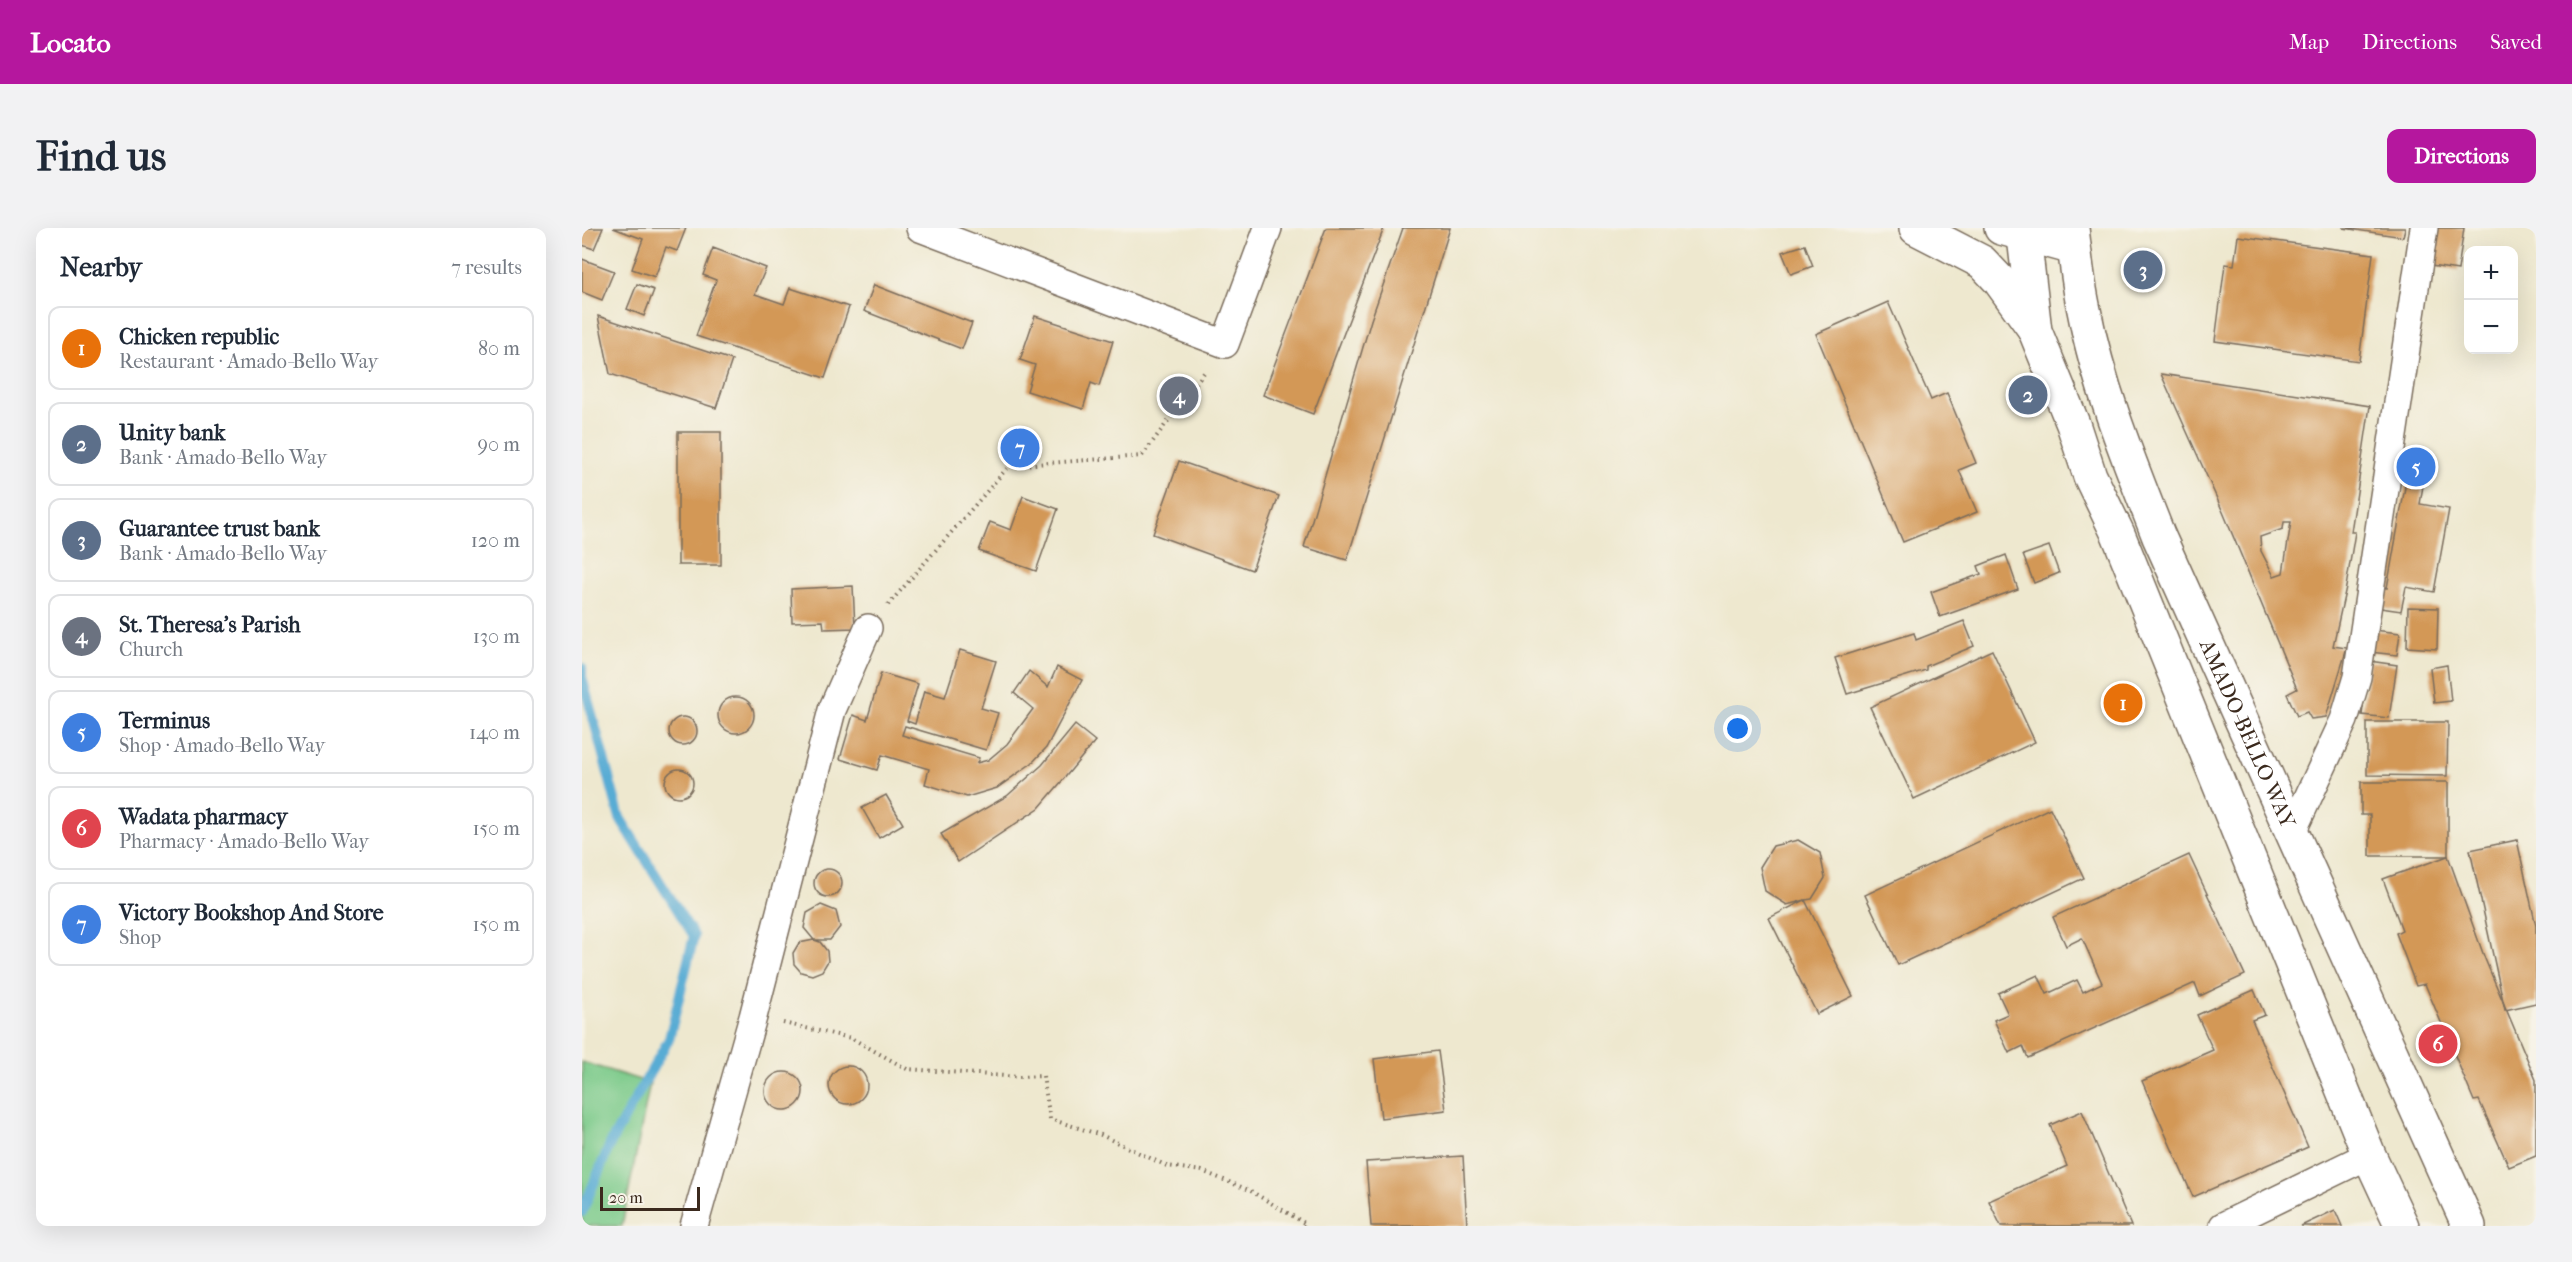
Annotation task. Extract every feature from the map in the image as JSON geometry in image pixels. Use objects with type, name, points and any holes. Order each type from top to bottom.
[{"type":"main road","points":[[1916,228],[1982,262],[1999,280],[2036,331]]},
{"type":"main road","points":[[2016,230],[2073,238]]},
{"type":"main road","name":"AMADO-BELLO WAY","points":[[2016,230],[2036,331],[2073,424],[2090,476],[2118,534],[2369,1155],[2402,1226]]},
{"type":"main road","name":"AMADO-BELLO WAY","points":[[2073,238],[2084,310],[2094,350],[2131,466],[2159,537],[2469,1226]]},
{"type":"street","points":[[920,228],[1226,344],[1268,228]]},
{"type":"street","points":[[2292,832],[2344,720],[2357,676],[2424,228]]},
{"type":"street","points":[[694,1226],[753,1017],[832,710],[868,628]]},
{"type":"street","points":[[2223,1226],[2369,1155]]},
{"type":"path","points":[[868,628],[1009,466],[1142,456],[1226,344]]},
{"type":"path","points":[[753,1017],[851,1038],[907,1069],[1019,1077],[1043,1076],[1050,1119],[1101,1135],[1167,1166],[1202,1171],[1249,1190],[1306,1224],[1304,1226]]},
{"type":"green space","points":[[582,1062],[650,1083],[622,1226],[582,1226]]},
{"type":"building","points":[[582,228],[603,228],[594,249],[582,245]]},
{"type":"building","points":[[613,228],[686,228],[677,251],[666,247],[655,277],[632,269],[643,239]]},
{"type":"building","points":[[1326,228],[1384,228],[1313,414],[1263,395]]},
{"type":"building","points":[[1403,228],[1450,228],[1347,560],[1304,547],[1371,320]]},
{"type":"building","points":[[2343,228],[2405,228],[2403,237]]},
{"type":"building","points":[[2436,228],[2464,228],[2458,270],[2431,266]]},
{"type":"building","points":[[2238,236],[2373,254],[2359,361],[2215,341],[2225,264],[2234,265]]},
{"type":"building","points":[[1805,245],[1813,266],[1791,274],[1782,252]]},
{"type":"building","points":[[713,248],[766,268],[755,294],[784,304],[790,288],[849,307],[825,378],[696,336],[716,280],[703,275]]},
{"type":"building","points":[[582,259],[614,271],[602,300],[582,292]]},
{"type":"building","points":[[637,284],[654,290],[644,316],[627,309]]},
{"type":"building","points":[[874,285],[972,323],[962,349],[864,311]]},
{"type":"building","points":[[1888,302],[1931,400],[1947,393],[1976,463],[1959,470],[1977,512],[1903,542],[1816,334]]},
{"type":"building","points":[[598,316],[732,360],[716,408],[610,374]]},
{"type":"building","points":[[1035,316],[1113,341],[1099,386],[1091,383],[1083,409],[1027,391],[1035,365],[1020,360]]},
{"type":"building","points":[[2161,374],[2370,406],[2351,532],[2355,532],[2333,646],[2347,648],[2326,717],[2311,719],[2307,712],[2297,716],[2287,694],[2297,689],[2223,512]],"holes":[[[2284,522],[2291,522],[2283,573],[2274,576],[2261,551],[2260,537],[2283,529]]]},
{"type":"building","points":[[678,432],[721,432],[721,565],[678,565]]},
{"type":"building","points":[[2410,459],[2427,462],[2420,504],[2449,509],[2434,592],[2406,587],[2401,611],[2374,607],[2378,586],[2387,588]]},
{"type":"building","points":[[1179,461],[1279,496],[1252,570],[1153,534]]},
{"type":"building","points":[[1023,496],[1058,509],[1036,571],[979,551],[990,522],[1011,530]]},
{"type":"building","points":[[2049,546],[2059,573],[2034,583],[2023,555]]},
{"type":"building","points":[[2006,555],[2018,589],[1940,617],[1931,592],[1981,574],[1978,566]]},
{"type":"building","points":[[853,586],[855,628],[824,629],[823,621],[792,622],[791,589]]},
{"type":"building","points":[[2408,607],[2438,608],[2437,649],[2407,647]]},
{"type":"building","points":[[1964,621],[1974,646],[1926,666],[1926,670],[1847,694],[1835,658],[1914,633],[1916,640]]},
{"type":"building","points":[[2373,630],[2400,633],[2397,655],[2370,652]]},
{"type":"building","points":[[960,650],[996,661],[981,708],[998,713],[986,750],[905,726],[902,735],[979,758],[977,763],[988,760],[1007,744],[1033,709],[1014,693],[1029,671],[1048,687],[1057,667],[1082,680],[1046,748],[1032,763],[997,788],[967,797],[925,784],[929,769],[882,755],[877,770],[840,759],[853,715],[867,720],[881,673],[918,684],[907,721],[915,724],[924,691],[945,697]]},
{"type":"building","points":[[1992,650],[2035,742],[1914,799],[1870,707]]},
{"type":"building","points":[[2369,661],[2397,665],[2389,718],[2362,715]]},
{"type":"building","points":[[2447,665],[2451,701],[2434,703],[2430,668]]},
{"type":"building","points":[[736,697],[749,702],[754,715],[749,728],[736,733],[723,728],[718,715],[723,702]]},
{"type":"building","points":[[683,717],[693,721],[697,731],[693,741],[683,745],[673,741],[669,731],[673,721]]},
{"type":"building","points":[[2367,722],[2448,722],[2447,776],[2367,775]]},
{"type":"building","points":[[1075,725],[1095,741],[1039,808],[958,862],[941,834],[1007,796],[1042,765]]},
{"type":"building","points":[[679,769],[689,773],[693,783],[689,793],[679,797],[669,793],[665,783],[669,773]]},
{"type":"building","points":[[2361,782],[2448,782],[2448,856],[2370,856],[2370,815],[2361,815]]},
{"type":"building","points":[[886,795],[903,824],[879,838],[862,808]]},
{"type":"building","points":[[2050,808],[2084,878],[1898,965],[1865,895]]},
{"type":"building","points":[[1798,840],[1820,853],[1825,878],[1812,899],[1787,905],[1765,891],[1760,867],[1773,846]]},
{"type":"building","points":[[2517,840],[2536,926],[2536,1003],[2505,1010],[2470,850]]},
{"type":"building","points":[[2189,855],[2245,975],[2200,996],[2195,983],[2028,1058],[2023,1046],[2009,1053],[1994,1020],[2008,1014],[1998,993],[2038,975],[2047,994],[2077,980],[2083,992],[2102,983],[2082,938],[2066,946],[2053,917]]},
{"type":"building","points":[[2448,856],[2485,959],[2536,1080],[2536,1156],[2509,1167],[2479,1100],[2474,1101],[2425,984],[2416,986],[2396,933],[2402,930],[2383,879]]},
{"type":"building","points":[[828,869],[838,873],[842,883],[838,893],[828,897],[818,893],[814,883],[818,873]]},
{"type":"building","points":[[1805,900],[1853,996],[1817,1014],[1769,918]]},
{"type":"building","points":[[821,905],[836,911],[840,927],[830,940],[814,940],[804,928],[807,913]]},
{"type":"building","points":[[814,940],[820,942],[827,951],[828,961],[822,971],[812,975],[801,972],[794,964],[793,953],[799,943]]},
{"type":"building","points":[[2254,990],[2265,1015],[2252,1020],[2308,1147],[2193,1197],[2142,1081],[2213,1050],[2197,1015]]},
{"type":"building","points":[[1438,1051],[1446,1110],[1381,1118],[1374,1059]]},
{"type":"building","points":[[848,1066],[862,1071],[867,1085],[862,1099],[848,1104],[834,1099],[829,1085],[834,1071]]},
{"type":"building","points":[[784,1072],[798,1077],[803,1091],[798,1105],[784,1110],[770,1105],[765,1091],[770,1077]]},
{"type":"building","points":[[2082,1111],[2131,1226],[2001,1226],[1989,1201],[2067,1166],[2050,1125]]},
{"type":"building","points":[[1463,1156],[1467,1226],[1371,1226],[1366,1162]]},
{"type":"building","points":[[2335,1210],[2342,1226],[2301,1226]]},
{"type":"waterway","points":[[582,668],[582,677],[620,818],[694,936],[669,1039],[611,1142],[582,1212]]},
{"type":"place","name":"Guarantee trust bank","points":[[2143,270]]},
{"type":"place","name":"Unity bank","points":[[2028,395]]},
{"type":"place","name":"St. Theresa's Parish","points":[[1179,396]]},
{"type":"place","name":"Victory Bookshop And Store","points":[[1020,448]]},
{"type":"place","name":"Terminus","points":[[2416,467]]},
{"type":"place","name":"Chicken republic","points":[[2123,703]]},
{"type":"place","name":"Wadata pharmacy","points":[[2438,1044]]}]
